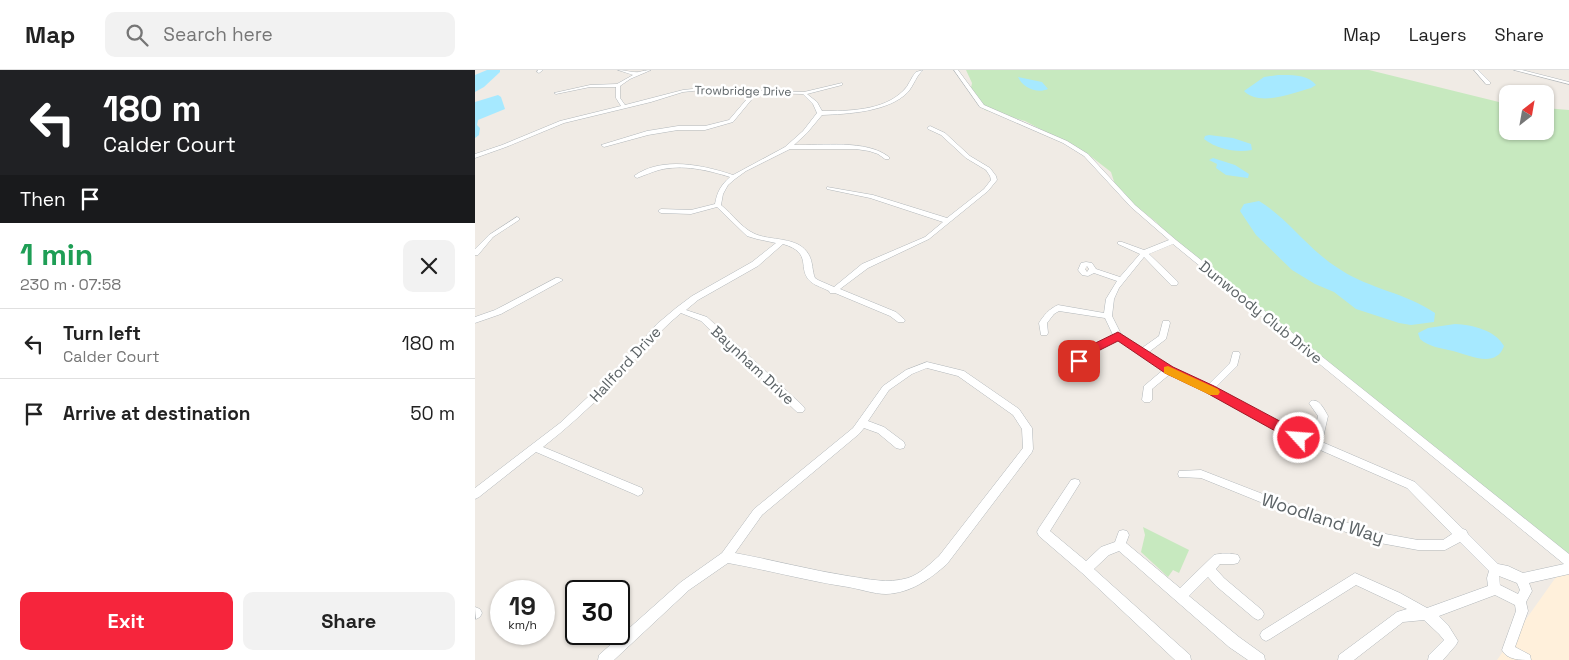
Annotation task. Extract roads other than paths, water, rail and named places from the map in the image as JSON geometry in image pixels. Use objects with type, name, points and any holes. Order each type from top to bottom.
[{"type":"street","points":[[620,70],[636,74]]},
{"type":"street","points":[[556,93],[590,86],[618,84],[636,74],[649,70]]},
{"type":"street","points":[[719,205],[720,191],[735,177],[789,147],[820,113],[848,113],[881,106],[909,89],[911,79],[919,70]]},
{"type":"street","name":"Dunwoody Club Drive","points":[[956,70],[982,106],[1065,142],[1086,155],[1133,206],[1174,241],[1569,561]]},
{"type":"street","points":[[1476,70],[1488,82]]},
{"type":"street","points":[[1516,70],[1569,83]]},
{"type":"street","points":[[618,84],[618,98],[623,106]]},
{"type":"street","points":[[804,93],[840,84]]},
{"type":"street","name":"Trowbridge Drive","points":[[475,156],[561,122],[693,89],[804,93],[815,103],[820,113]]},
{"type":"street","points":[[604,146],[647,133],[679,128],[705,128],[731,121],[756,91]]},
{"type":"street","points":[[833,290],[865,266],[927,238],[991,186],[994,176],[989,170],[964,154],[947,135],[930,128]]},
{"type":"street","points":[[789,147],[867,148],[883,153],[887,158]]},
{"type":"street","points":[[637,176],[659,167],[685,165],[702,166],[735,177]]},
{"type":"street","points":[[829,188],[871,196],[948,221]]},
{"type":"street","points":[[661,211],[691,212],[719,205]]},
{"type":"street","points":[[719,205],[752,236],[781,242],[802,251],[807,257],[812,280],[893,314],[901,320]]},
{"type":"street","points":[[475,253],[491,236],[517,219]]},
{"type":"street","points":[[1174,241],[1144,253],[1120,280],[1111,299],[1108,316],[1118,336],[1169,370],[1316,446],[1411,485],[1495,569],[1508,572],[1522,579],[1569,568]]},
{"type":"street","name":"Hallford Drive","points":[[475,494],[536,448],[587,404],[660,326],[679,310],[719,283],[755,264],[781,242]]},
{"type":"street","points":[[1121,243],[1144,253],[1175,283]]},
{"type":"street","points":[[1094,271],[1120,280]]},
{"type":"street","points":[[475,320],[498,312],[559,280]]},
{"type":"street","points":[[1044,333],[1043,323],[1051,312],[1058,308],[1108,316]]},
{"type":"street","name":"Baynham Drive","points":[[679,310],[704,319],[800,409]]},
{"type":"street","points":[[1143,352],[1163,337],[1165,323]]},
{"type":"street","points":[[1079,361],[1087,352],[1118,336]]},
{"type":"street","points":[[1209,389],[1234,364],[1236,354]]},
{"type":"street","points":[[604,660],[685,586],[726,557],[758,512],[856,431],[886,388],[927,360],[961,373],[1016,412],[1027,428],[1028,449],[943,560],[927,574],[911,582],[886,588],[808,575],[767,564],[726,557]]},
{"type":"street","points":[[1147,400],[1147,388],[1169,370]]},
{"type":"street","points":[[1314,403],[1323,416],[1316,446]]},
{"type":"street","points":[[862,423],[881,430],[900,445]]},
{"type":"street","points":[[536,448],[638,490]]},
{"type":"street","name":"Woodland Way","points":[[1183,474],[1201,474],[1290,509],[1380,538],[1418,545],[1445,545],[1462,534]]},
{"type":"street","points":[[1075,483],[1043,532],[1185,660]]},
{"type":"street","points":[[1086,569],[1105,551],[1122,540],[1180,596],[1233,642],[1259,660]]},
{"type":"street","points":[[1180,596],[1218,559],[1234,559]]},
{"type":"street","points":[[1208,569],[1220,582],[1258,614]]},
{"type":"street","points":[[1495,569],[1493,578],[1495,589]]},
{"type":"street","points":[[1266,635],[1355,578],[1429,614],[1443,626],[1452,641],[1434,660]]},
{"type":"street","points":[[1522,579],[1526,591],[1520,601],[1522,610],[1509,650],[1525,660]]},
{"type":"street","points":[[1345,660],[1401,616],[1429,614],[1495,589],[1520,601]]},
{"type":"water","points":[[487,70],[500,70],[500,72],[484,87],[475,92],[475,75]]},
{"type":"water","points":[[1278,75],[1304,77],[1313,81],[1316,85],[1286,95],[1267,98],[1251,96],[1244,91],[1264,77]]},
{"type":"water","points":[[1018,77],[1042,82],[1048,89],[1039,91],[1031,89],[1023,84]]},
{"type":"water","points":[[498,95],[501,97],[505,109],[478,120],[479,135],[475,138],[475,102]]},
{"type":"water","points":[[1205,136],[1233,138],[1251,144],[1252,150],[1240,151],[1221,148],[1204,139]]},
{"type":"water","points":[[1213,158],[1235,165],[1249,174],[1248,178],[1226,175],[1216,168],[1217,164],[1209,160]]},
{"type":"water","points":[[1259,201],[1270,208],[1319,254],[1341,270],[1364,282],[1424,306],[1435,313],[1434,322],[1411,325],[1399,323],[1356,309],[1334,292],[1315,284],[1292,270],[1256,235],[1240,211],[1244,204]]},
{"type":"water","points":[[1455,324],[1483,329],[1495,336],[1504,346],[1495,357],[1481,359],[1431,346],[1420,339],[1418,333],[1428,328]]}]
